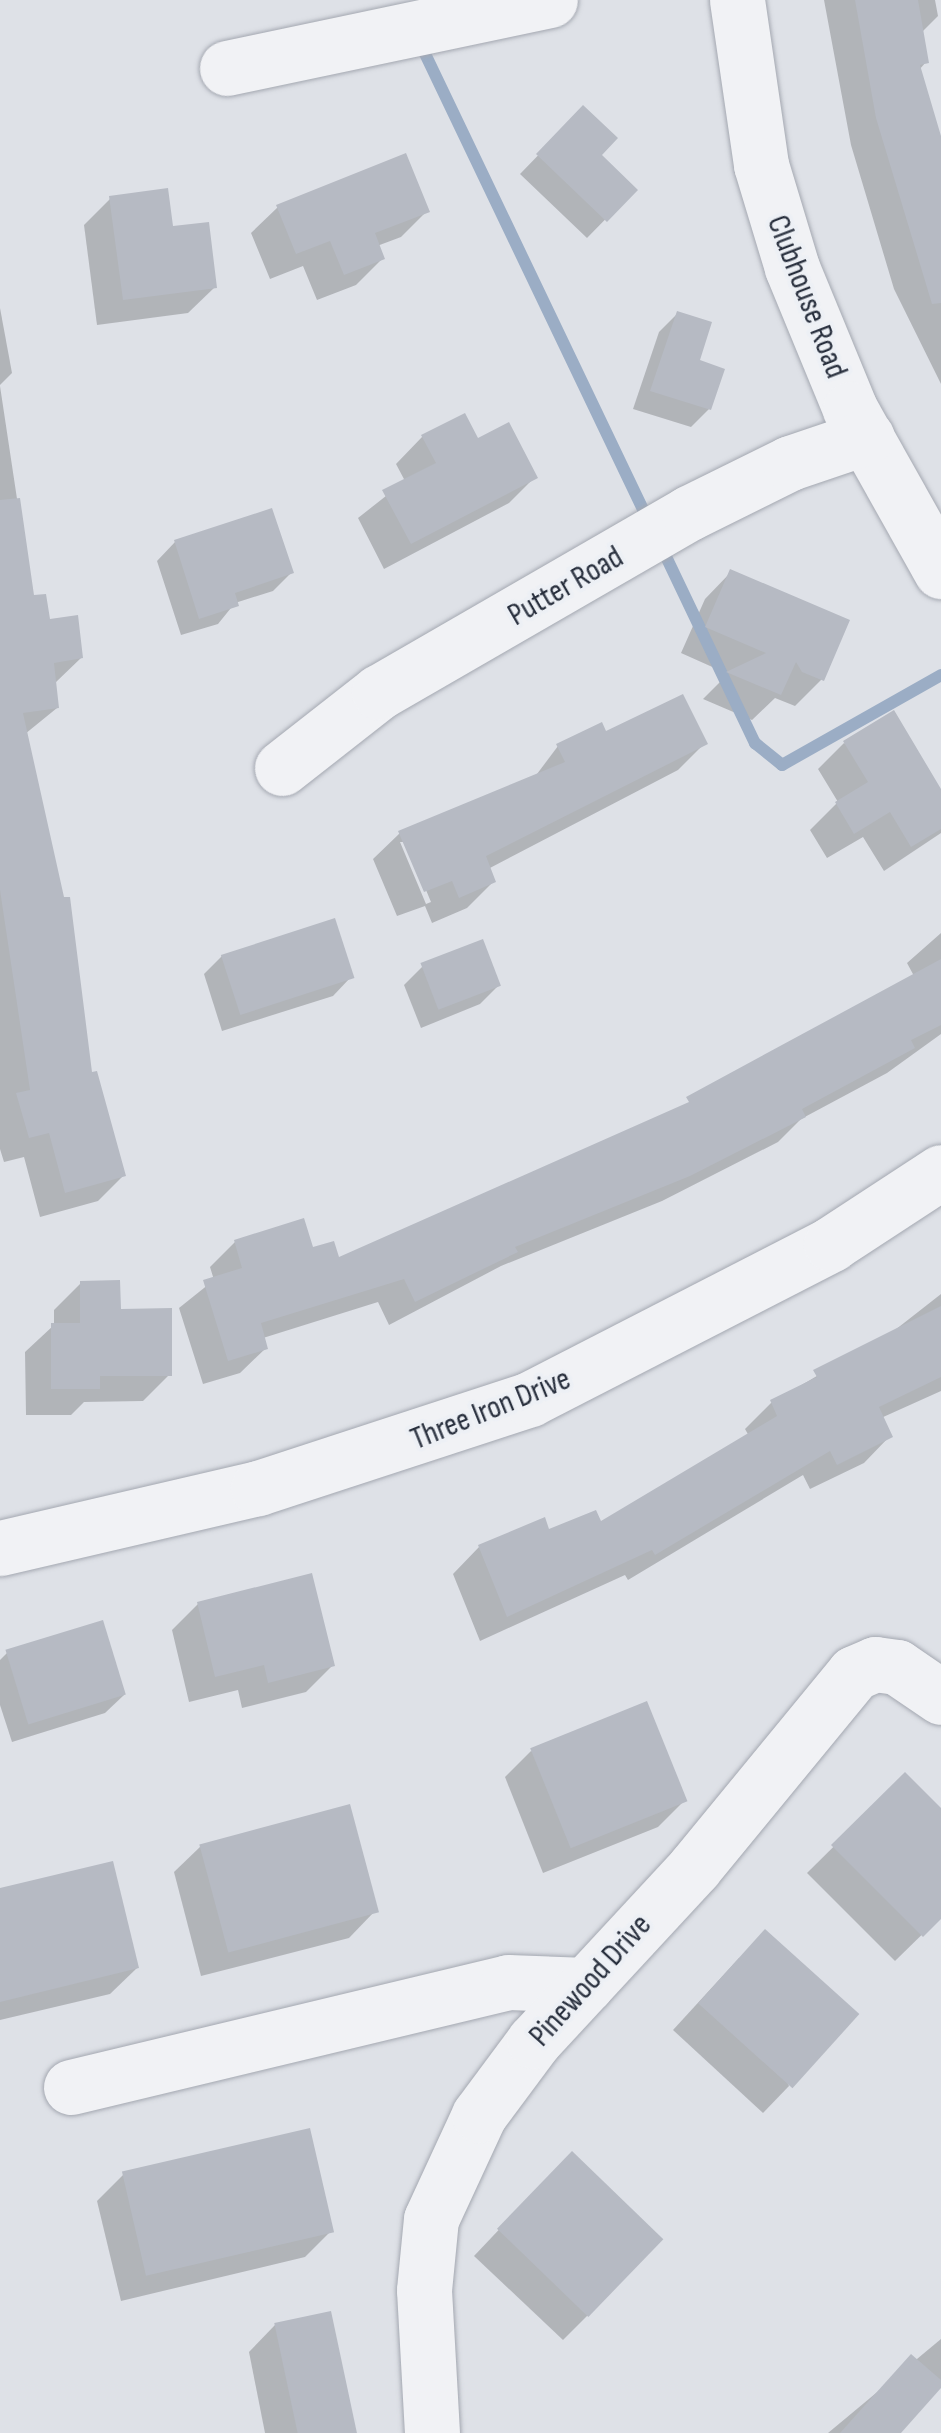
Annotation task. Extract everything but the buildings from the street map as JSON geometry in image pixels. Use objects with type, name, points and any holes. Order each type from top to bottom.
[{"type":"street","points":[[227,68],[550,0]]},
{"type":"street","name":"Clubhouse Road","points":[[730,4],[774,218],[830,366],[941,571]]},
{"type":"street","name":"Putter Road","points":[[282,768],[379,692],[689,513],[790,463],[868,437]]},
{"type":"street","name":"Three Iron Drive","points":[[0,1548],[277,1482],[530,1399],[832,1244],[941,1172]]},
{"type":"street","name":"Pinewood Drive","points":[[432,2433],[424,2290],[431,2218],[479,2115],[586,1985],[694,1868],[854,1673],[875,1664],[896,1666],[941,1696]]},
{"type":"street","points":[[70,2087],[508,1982],[586,1985]]},
{"type":"waterway","points":[[418,39],[649,522]]},
{"type":"waterway","points":[[660,544],[755,743],[782,765],[941,675]]}]
